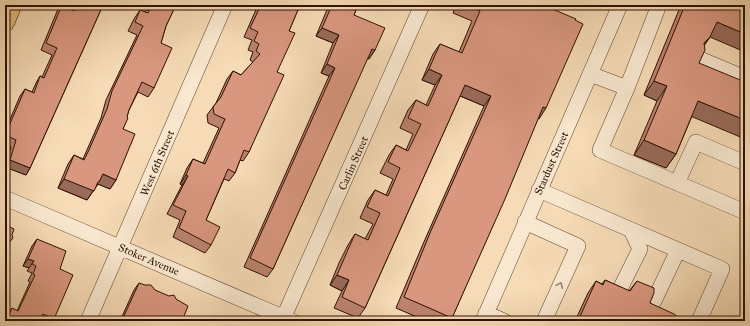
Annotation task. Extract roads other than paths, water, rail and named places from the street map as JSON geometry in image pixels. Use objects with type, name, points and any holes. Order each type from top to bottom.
[{"type":"street","name":"West 6th Street","points":[[88,321],[225,5]]},
{"type":"street","name":"Carlin Street","points":[[286,320],[422,5]]},
{"type":"street","name":"Stardust Street","points":[[484,317],[620,5]]},
{"type":"street","points":[[659,5],[627,88],[600,150],[745,212]]},
{"type":"street","points":[[702,60],[745,78]]},
{"type":"street","points":[[590,74],[627,88]]},
{"type":"street","points":[[677,183],[696,142],[745,163]]},
{"type":"street","points":[[539,190],[722,269],[699,321]]},
{"type":"street","name":"Stoker Avenue","points":[[5,198],[121,246],[286,320]]},
{"type":"street","points":[[525,222],[578,246],[544,321]]},
{"type":"street","points":[[620,289],[640,249],[631,230]]},
{"type":"street","points":[[654,301],[678,250]]},
{"type":"street","points":[[484,317],[504,321]]}]
